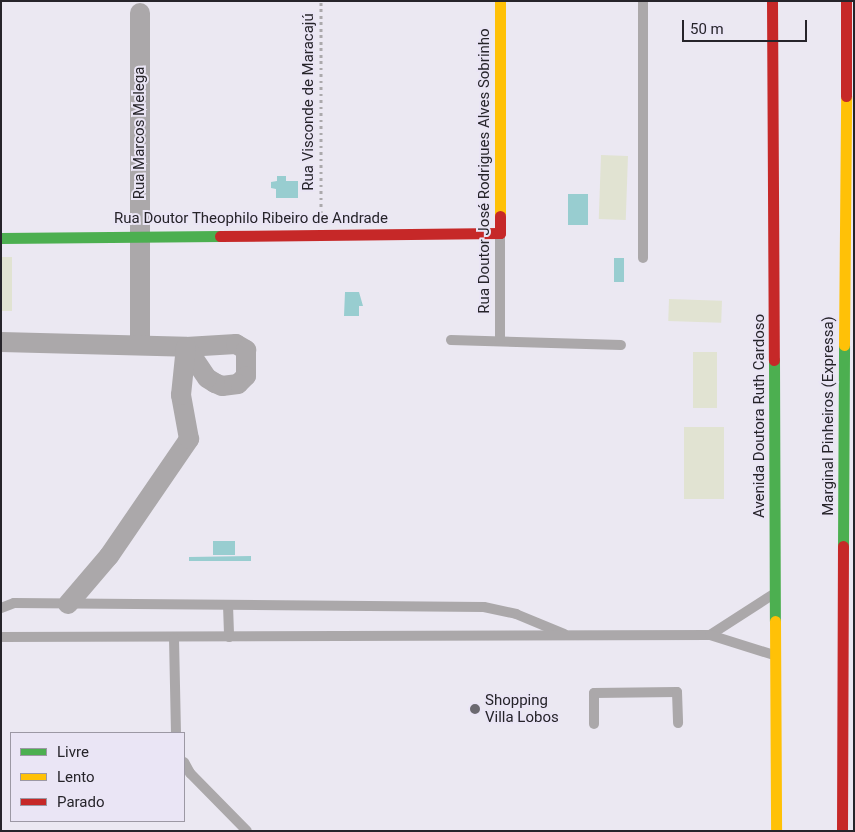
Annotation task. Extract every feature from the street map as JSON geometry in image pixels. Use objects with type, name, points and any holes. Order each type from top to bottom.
[{"type":"main road","name":"Rua Doutor José Rodrigues Alves Sobrinho","points":[[500,1],[500,233]]},
{"type":"main road","name":"Avenida Doutora Ruth Cardoso","points":[[772,1],[776,831]]},
{"type":"main road","name":"Marginal Pinheiros (Expressa)","points":[[842,831],[846,1]]},
{"type":"main road","name":"Rua Doutor Theophilo Ribeiro de Andrade","points":[[1,238],[140,234],[500,233]]},
{"type":"street","name":"Rua Marcos Melega","points":[[140,13],[140,343]]},
{"type":"street","points":[[1,342],[140,343],[186,347],[181,395],[190,439],[109,556],[68,604]]},
{"type":"lane","points":[[643,258],[644,1]]},
{"type":"lane","name":"Rua Doutor José Rodrigues Alves Sobrinho","points":[[500,233],[500,341]]},
{"type":"lane","points":[[450,340],[621,345]]},
{"type":"lane","points":[[710,634],[776,593]]},
{"type":"lane","points":[[1,608],[14,603],[484,607],[516,614],[569,636]]},
{"type":"lane","points":[[228,605],[229,637]]},
{"type":"lane","points":[[1,637],[174,638],[710,634],[776,656]]},
{"type":"lane","points":[[174,638],[176,732]]},
{"type":"lane","points":[[594,724],[594,693],[677,692],[678,723]]},
{"type":"lane","points":[[185,764],[190,773],[247,831]]},
{"type":"path","name":"Rua Visconde de Maracajú","points":[[320,234],[321,1]]},
{"type":"green space","points":[[601,155],[628,156],[626,220],[599,219]]},
{"type":"green space","points":[[1,257],[12,257],[12,311],[1,311]]},
{"type":"green space","points":[[669,299],[722,301],[721,323],[668,321]]},
{"type":"green space","points":[[693,352],[717,352],[717,408],[693,408]]},
{"type":"green space","points":[[684,427],[724,427],[724,499],[684,499]]},
{"type":"water","points":[[277,176],[286,176],[286,181],[298,181],[298,198],[276,198],[276,189],[271,188],[271,182],[277,181]]},
{"type":"water","points":[[568,194],[588,194],[588,225],[568,225]]},
{"type":"water","points":[[614,258],[624,258],[624,282],[614,282]]},
{"type":"water","points":[[345,292],[359,292],[363,306],[359,306],[359,316],[344,316]]},
{"type":"water","points":[[213,541],[235,541],[235,555],[213,555]]},
{"type":"water","points":[[251,556],[251,561],[189,561],[189,557]]},
{"type":"traffic: fast","points":[[1,238],[220,236]]},
{"type":"traffic: fast","points":[[843,546],[844,345]]},
{"type":"traffic: fast","points":[[774,360],[775,621]]},
{"type":"traffic: slow","points":[[500,1],[500,216]]},
{"type":"traffic: slow","points":[[844,345],[846,96]]},
{"type":"traffic: slow","points":[[775,621],[776,831]]},
{"type":"traffic: jam","points":[[772,1],[774,360]]},
{"type":"traffic: jam","points":[[846,1],[846,96]]},
{"type":"traffic: jam","points":[[220,236],[500,233],[500,216]]},
{"type":"traffic: jam","points":[[842,831],[843,546]]},
{"type":"place","name":"Shopping Villa Lobos","points":[[475,709]]}]
